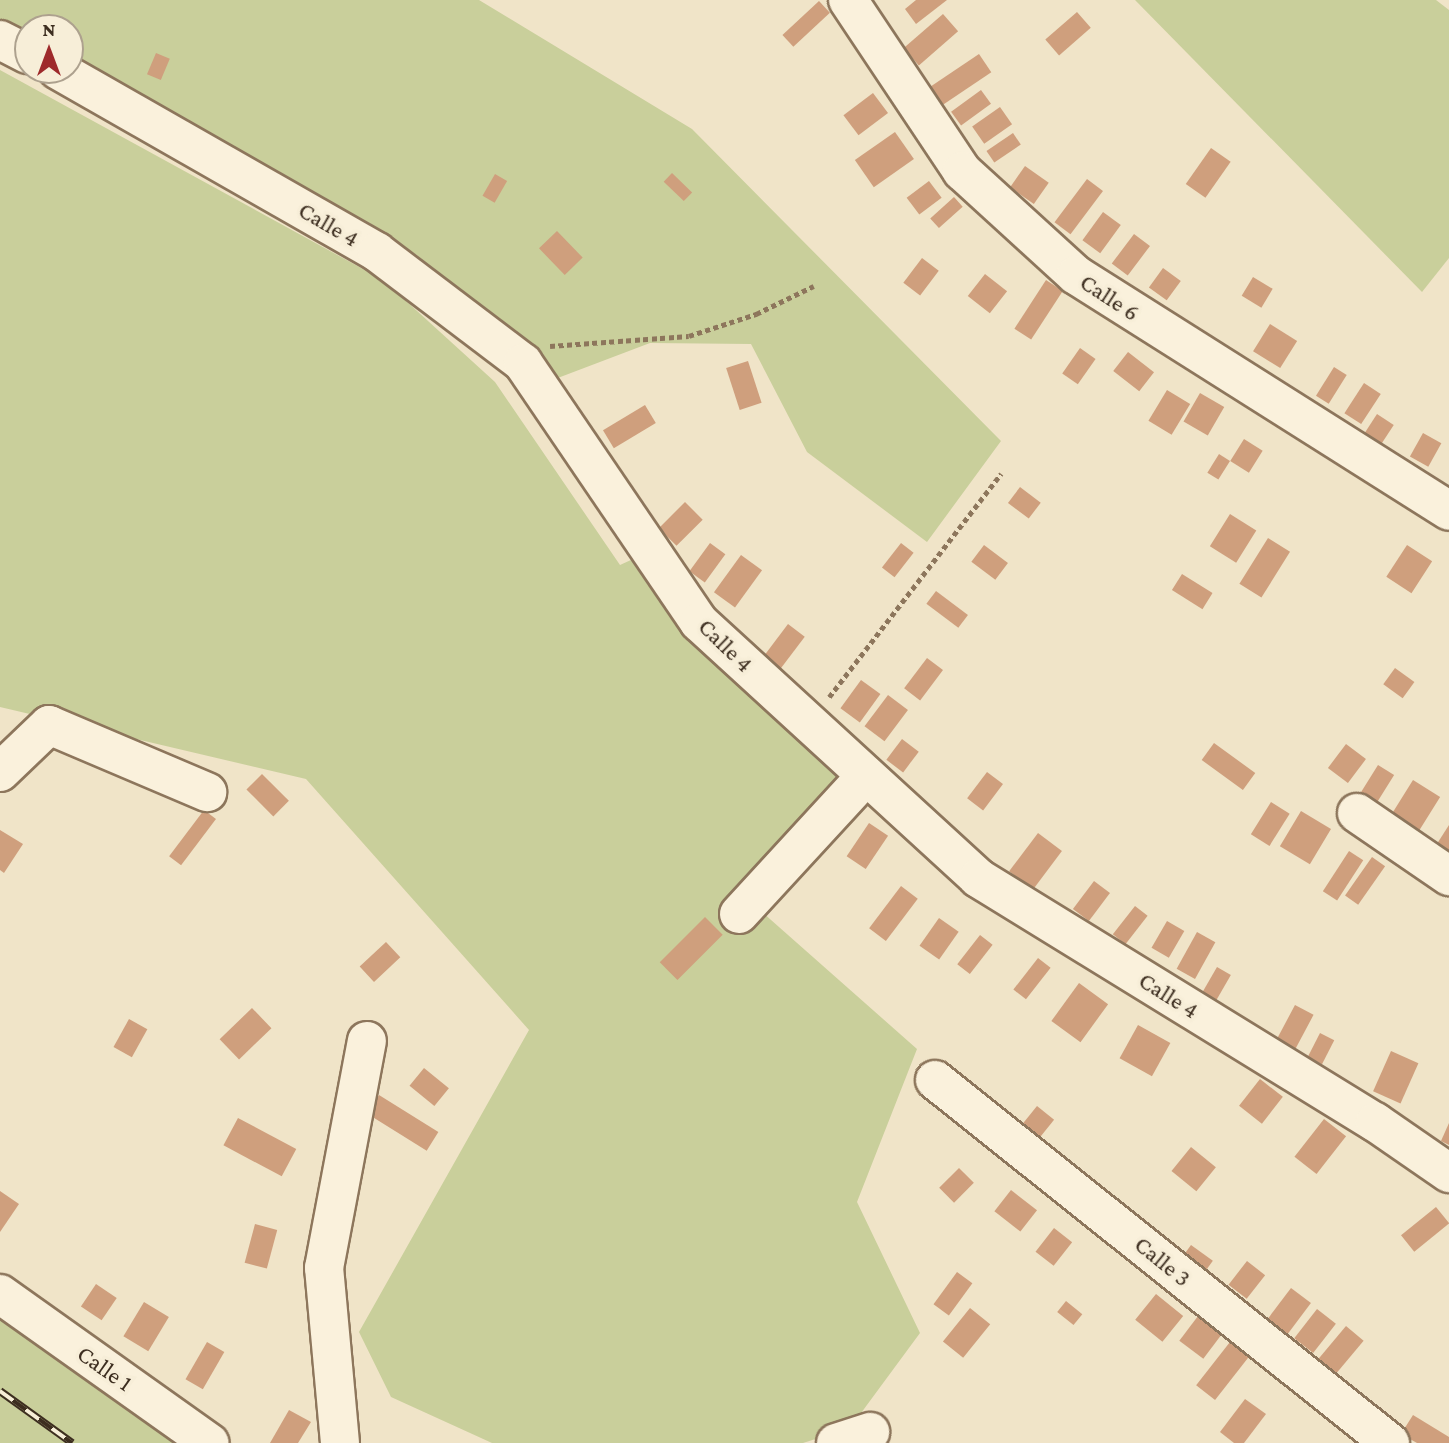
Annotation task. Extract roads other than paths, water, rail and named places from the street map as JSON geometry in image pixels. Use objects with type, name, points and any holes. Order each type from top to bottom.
[{"type":"street","name":"Calle 6","points":[[848,0],[962,171],[1076,275],[1449,511]]},
{"type":"street","name":"Calle 4","points":[[83,84],[377,252],[523,363],[699,622],[978,878],[1376,1122],[1449,1173]]},
{"type":"street","points":[[0,772],[49,725],[207,792]]},
{"type":"street","points":[[739,914],[866,776]]},
{"type":"street","points":[[1357,813],[1449,876]]},
{"type":"street","points":[[340,1443],[324,1268],[368,1041]]},
{"type":"street","name":"Calle 3","points":[[935,1080],[1390,1443]]},
{"type":"street","name":"Calle 1","points":[[0,1294],[211,1443]]},
{"type":"railway","points":[[0,1391],[72,1443]]}]
